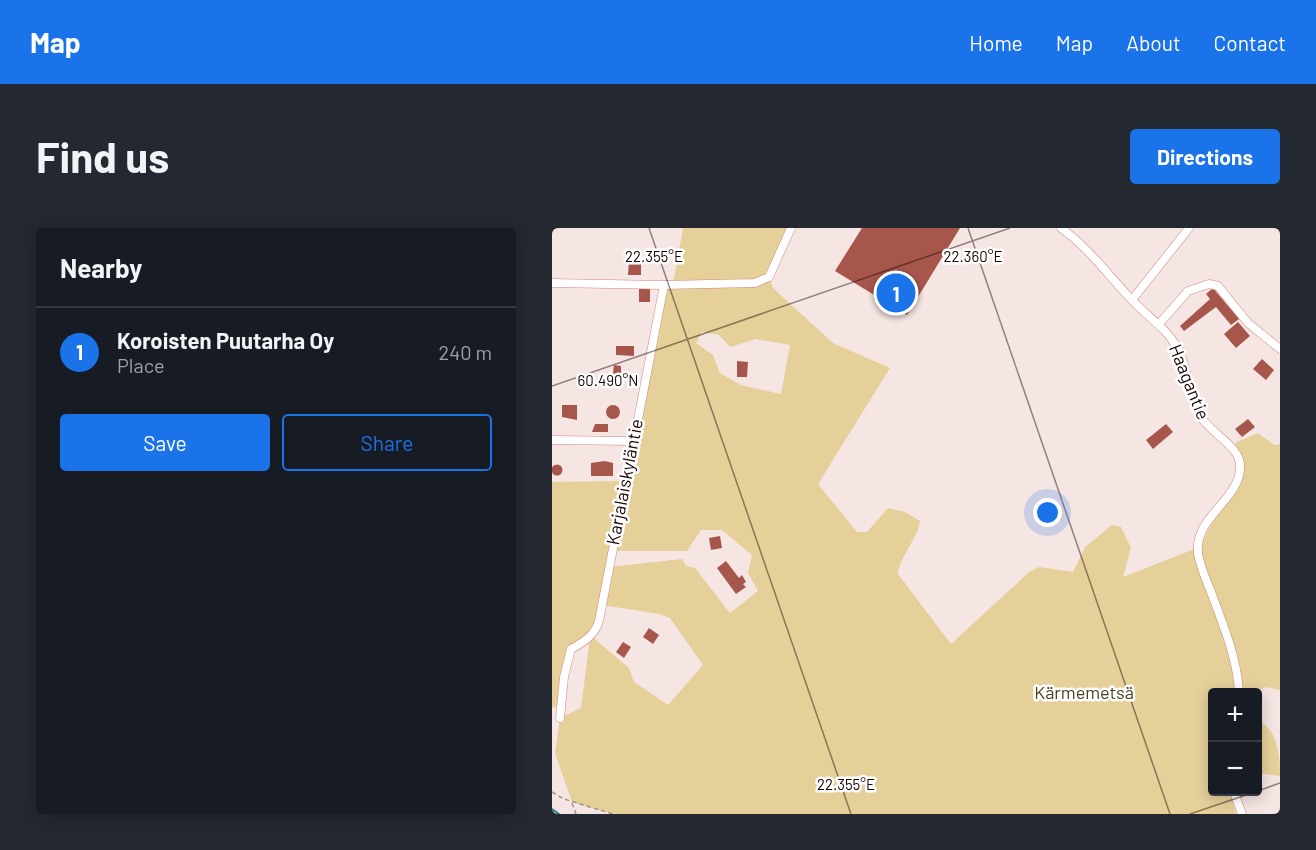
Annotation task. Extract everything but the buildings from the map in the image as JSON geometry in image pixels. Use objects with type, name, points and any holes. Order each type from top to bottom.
[{"type":"street","points":[[552,283],[664,285],[755,283],[769,278],[791,228]]},
{"type":"street","name":"Haagantie","points":[[1061,228],[1102,265],[1132,300],[1171,338],[1179,352],[1200,415],[1208,427],[1235,451],[1240,461],[1240,472],[1234,486],[1206,523],[1200,537],[1198,552],[1226,633],[1238,688]]},
{"type":"street","points":[[1132,300],[1189,228]]},
{"type":"street","points":[[1159,324],[1188,291],[1209,284],[1218,286],[1248,324],[1280,349]]},
{"type":"street","name":"Karjalaiskyläntie","points":[[560,718],[564,677],[571,649],[585,641],[597,629],[599,621],[664,285]]},
{"type":"street","points":[[552,440],[633,441]]},
{"type":"street","points":[[1235,796],[1242,814]]},
{"type":"path","points":[[552,792],[572,802],[613,814]]},
{"type":"path","points":[[572,802],[576,814]]},
{"type":"green space","name":"Kärmemetsä","points":[[683,228],[791,228],[769,277],[773,288],[833,343],[890,368],[818,484],[857,532],[867,532],[888,508],[905,512],[920,521],[898,574],[951,644],[1029,572],[1039,567],[1073,572],[1085,547],[1112,525],[1121,527],[1131,548],[1123,577],[1202,546],[1207,532],[1238,485],[1242,472],[1241,459],[1235,443],[1258,433],[1274,445],[1280,444],[1280,690],[1266,687],[1208,688],[1208,796],[1231,796],[1236,814],[613,814],[572,802],[555,753],[560,718],[581,708],[590,637],[571,649],[561,704],[552,708],[552,482],[625,481],[664,285],[673,285]],"holes":[[[702,332],[719,335],[730,347],[756,339],[790,345],[781,394],[741,385],[720,373],[713,355],[696,343]],[[701,530],[722,530],[752,555],[748,573],[758,591],[730,613],[695,568],[686,566],[682,559],[610,567],[612,551],[687,551]],[[602,605],[659,614],[670,618],[703,665],[668,705],[634,682],[629,668],[591,636]]]},
{"type":"green space","points":[[1262,723],[1270,730],[1277,744],[1280,776],[1262,774]]},
{"type":"waterway","points":[[552,809],[559,814]]},
{"type":"place","name":"Koroisten Puutarha Oy","points":[[896,293]]}]
